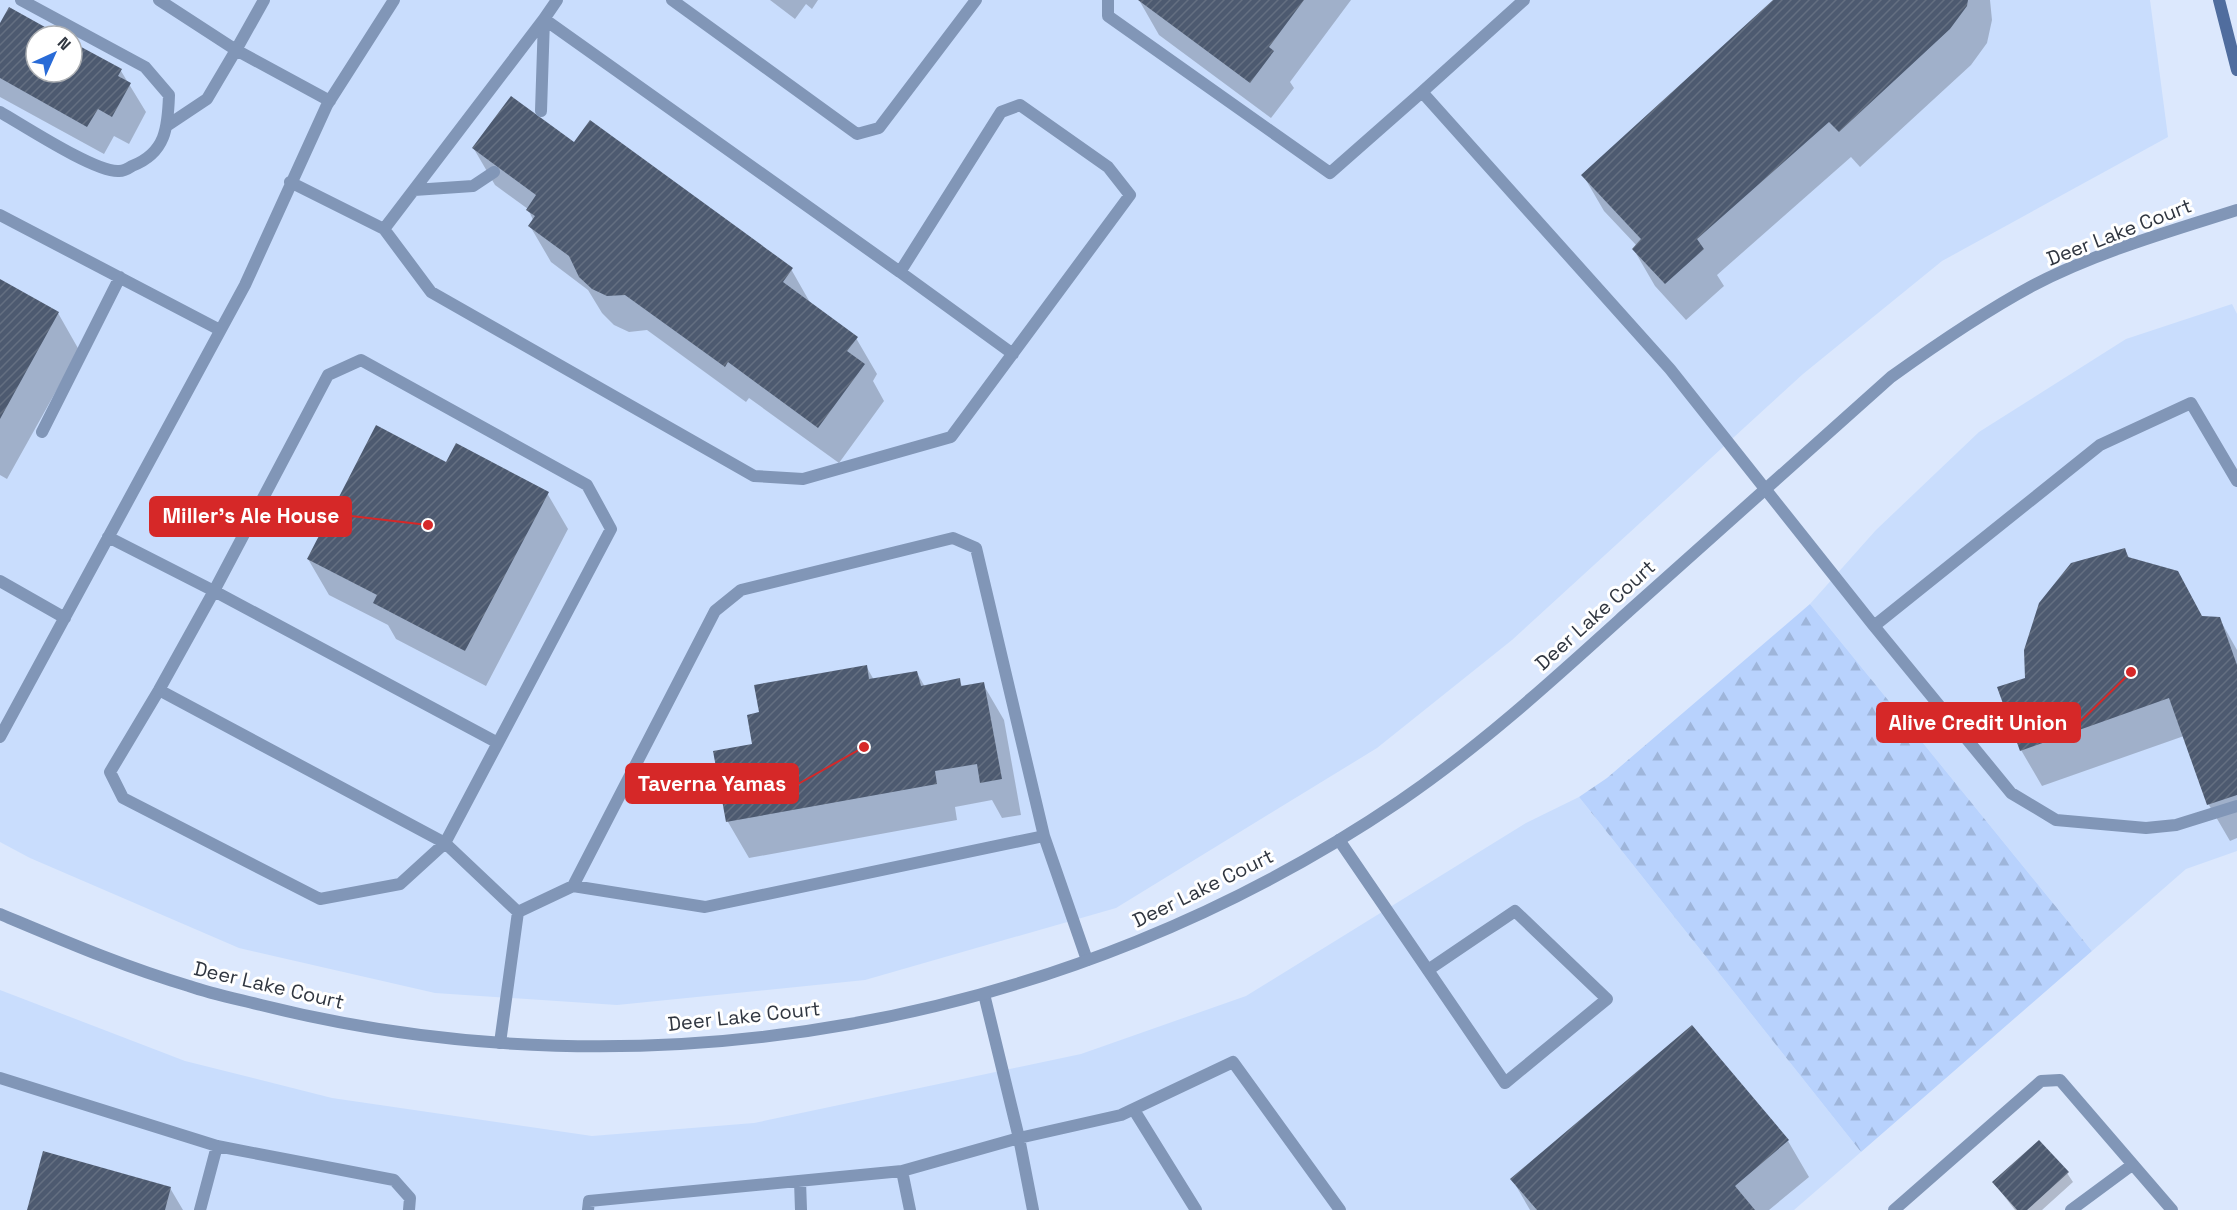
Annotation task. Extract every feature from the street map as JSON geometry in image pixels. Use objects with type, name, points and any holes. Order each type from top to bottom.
[{"type":"street","points":[[0,112],[95,166],[119,171],[146,160],[158,147],[168,126],[169,94],[145,66],[21,0]]},
{"type":"street","points":[[159,0],[236,50],[330,101]]},
{"type":"street","points":[[168,126],[207,99],[264,0]]},
{"type":"street","points":[[0,737],[245,285],[330,101],[394,0]]},
{"type":"street","points":[[384,229],[558,0]]},
{"type":"street","points":[[672,0],[857,134],[879,128],[976,0]]},
{"type":"street","points":[[1108,0],[1108,16],[1330,173],[1524,0]]},
{"type":"street","points":[[2219,0],[2237,70]]},
{"type":"street","points":[[541,111],[544,19]]},
{"type":"street","points":[[544,19],[1013,354]]},
{"type":"street","points":[[1422,92],[1670,369],[1874,626],[2012,793],[2056,820],[2146,828],[2176,825],[2237,806]]},
{"type":"street","points":[[291,182],[384,229],[430,292],[754,476],[803,479],[951,437],[1130,195],[1108,167],[1020,105],[1001,112],[900,272]]},
{"type":"street","points":[[414,190],[473,186],[494,172]]},
{"type":"street","name":"Deer Lake Court","points":[[0,914],[98,955],[191,987],[312,1017],[410,1034],[500,1043],[633,1047],[756,1039],[879,1020],[984,994],[1117,950],[1230,900],[1339,840],[1401,800],[1501,726],[1890,377],[1960,328],[2034,285],[2112,251],[2237,210]]},
{"type":"street","points":[[0,215],[220,330]]},
{"type":"street","points":[[42,432],[120,278]]},
{"type":"street","points":[[361,360],[587,485],[611,529],[445,843],[400,884],[320,899],[123,798],[110,772],[214,591],[328,375],[361,360]]},
{"type":"street","points":[[1874,626],[2100,445],[2192,403],[2237,481]]},
{"type":"street","points":[[108,537],[498,743]]},
{"type":"street","points":[[573,886],[715,612],[741,590],[953,538],[976,548],[1044,836],[1087,960]]},
{"type":"street","points":[[0,581],[64,618]]},
{"type":"street","points":[[159,690],[445,843],[518,912]]},
{"type":"street","points":[[518,912],[573,886],[705,906],[1044,836]]},
{"type":"street","points":[[1339,840],[1505,1083],[1607,999],[1515,911],[1428,970]]},
{"type":"street","points":[[500,1043],[518,912]]},
{"type":"street","points":[[984,994],[1020,1138],[1032,1210]]},
{"type":"street","points":[[588,1210],[589,1201],[902,1171],[1020,1138],[1121,1116],[1233,1062],[1340,1210]]},
{"type":"street","points":[[0,1080],[217,1146],[394,1180],[410,1198],[409,1210]]},
{"type":"street","points":[[1894,1210],[2041,1081],[2060,1080],[2172,1210]]},
{"type":"street","points":[[1134,1110],[1196,1210]]},
{"type":"street","points":[[200,1210],[217,1146]]},
{"type":"street","points":[[2071,1210],[2132,1165]]},
{"type":"street","points":[[902,1171],[910,1210]]},
{"type":"street","points":[[800,1180],[801,1210]]},
{"type":"shaded area","points":[[0,0],[2150,0],[2168,137],[1942,261],[1803,374],[1512,640],[1377,748],[1116,908],[865,980],[617,1005],[435,993],[239,948],[30,858],[0,842]]},
{"type":"shaded area","points":[[2232,304],[2237,314],[2237,851],[2186,869],[2092,951],[1810,604],[1876,530],[1979,432],[2126,339]]},
{"type":"shaded area","points":[[1579,797],[1861,1152],[1794,1210],[0,1210],[0,990],[185,1061],[332,1098],[592,1136],[754,1123],[1081,1054],[1246,996],[1526,823]]},
{"type":"green space","points":[[1810,604],[2092,951],[1861,1152],[1579,797],[1607,778]]},
{"type":"building","points":[[1138,0],[1304,0],[1269,47],[1274,51],[1250,83]]},
{"type":"building","points":[[1773,0],[1968,0],[1967,6],[1950,29],[1839,132],[1829,122],[1697,239],[1704,249],[1665,284],[1632,249],[1641,239],[1581,175]]},
{"type":"building","points":[[9,7],[39,24],[24,24],[24,84],[84,84],[84,48],[122,69],[118,76],[131,83],[112,117],[98,109],[87,127],[0,78],[0,23]]},
{"type":"building","points":[[511,96],[574,142],[590,120],[793,268],[783,282],[858,337],[847,351],[865,364],[818,428],[728,362],[725,367],[625,295],[607,296],[592,289],[579,277],[569,256],[528,226],[535,216],[526,210],[536,195],[472,148]]},
{"type":"building","points":[[0,279],[59,312],[0,419]]},
{"type":"building","points":[[376,425],[446,462],[456,443],[549,492],[465,651],[373,603],[377,595],[307,559]]},
{"type":"building","points":[[2125,548],[2128,557],[2178,571],[2202,616],[2220,617],[2237,665],[2237,795],[2207,805],[2169,698],[2020,751],[1997,687],[2025,678],[2024,650],[2039,603],[2071,563]]},
{"type":"building","points":[[867,665],[869,679],[917,671],[921,686],[960,678],[961,686],[984,682],[1002,779],[980,783],[977,764],[935,771],[937,784],[726,822],[713,751],[752,744],[747,715],[759,712],[754,685]]},
{"type":"building","points":[[1692,1025],[1789,1140],[1735,1186],[1755,1210],[1537,1210],[1510,1179]]},
{"type":"building","points":[[2039,1140],[2069,1172],[2027,1210],[2017,1210],[1992,1182]]},
{"type":"building","points":[[43,1151],[171,1187],[165,1210],[27,1210]]},
{"type":"place","name":"Miller's Ale House","points":[[428,525]]},
{"type":"place","name":"Alive Credit Union","points":[[2131,672]]},
{"type":"place","name":"Taverna Yamas","points":[[864,747]]}]
